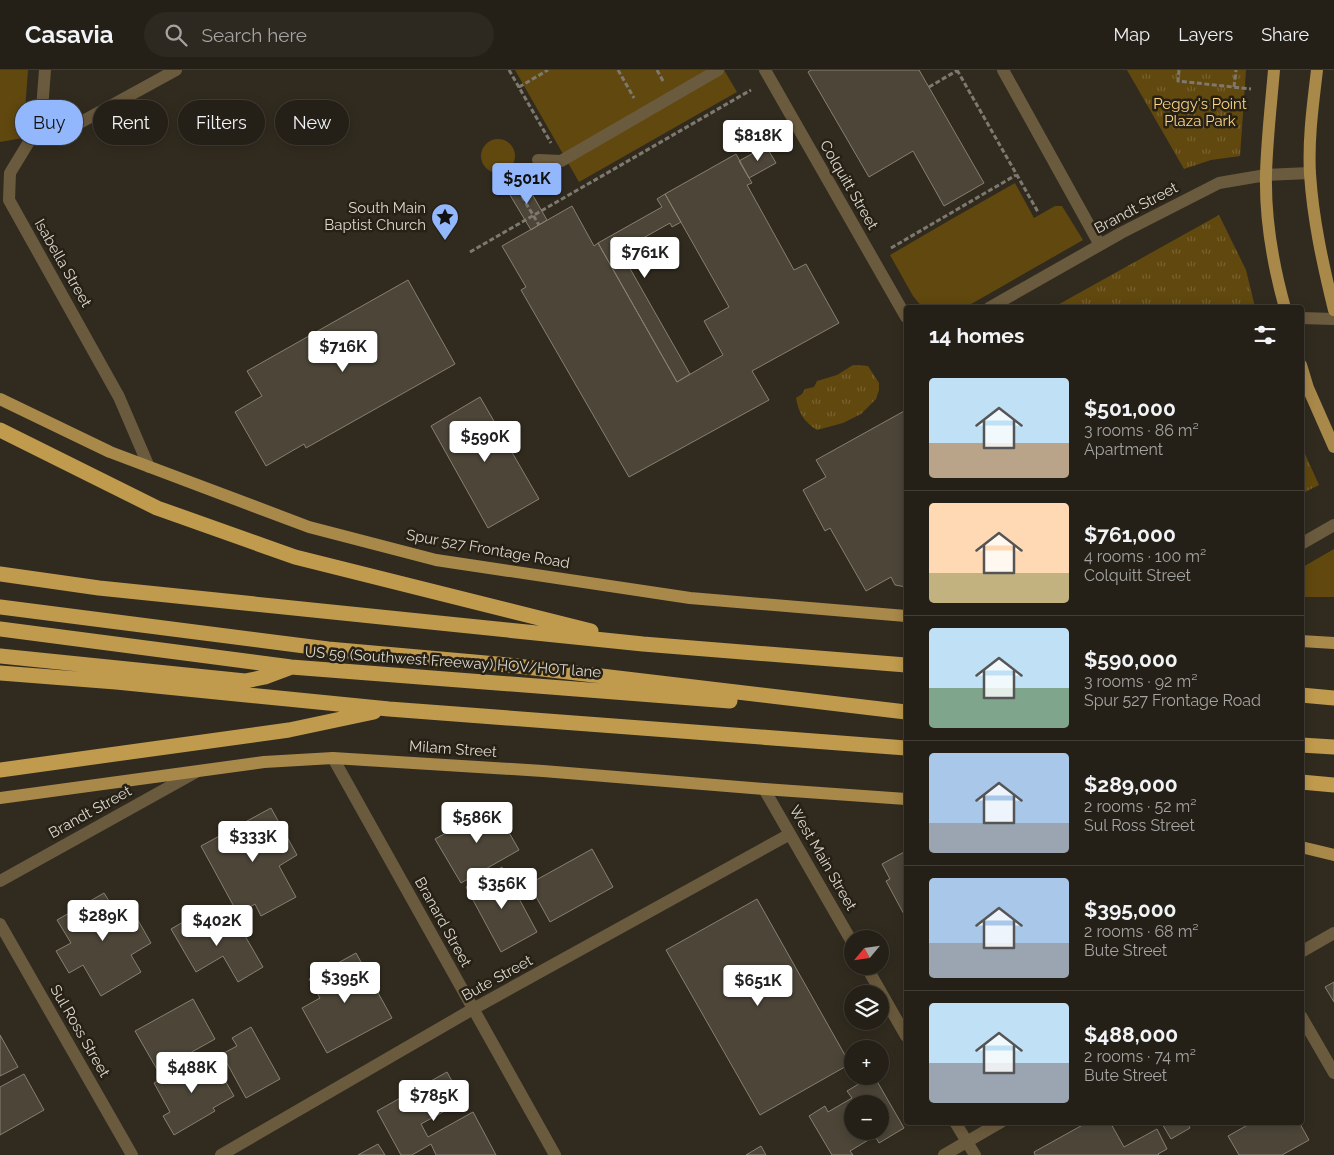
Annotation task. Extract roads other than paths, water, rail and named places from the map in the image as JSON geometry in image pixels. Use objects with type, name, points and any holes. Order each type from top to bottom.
[{"type":"highway","points":[[0,430],[157,508],[295,556],[643,644]]},
{"type":"highway","points":[[0,574],[99,588],[643,644],[904,665]]},
{"type":"highway","points":[[0,606],[328,649],[508,665],[904,713]]},
{"type":"highway","points":[[0,629],[290,667]]},
{"type":"highway","name":"US 59 (Southwest Freeway) HOV/HOT lane","points":[[0,656],[244,681],[265,677],[290,667],[904,713]]},
{"type":"highway","points":[[0,673],[116,682],[390,709],[904,748]]},
{"type":"highway","points":[[1304,696],[1334,698]]},
{"type":"highway","points":[[0,770],[288,730],[390,709]]},
{"type":"highway","points":[[1304,745],[1334,748]]},
{"type":"highway","points":[[1304,782],[1334,785]]},
{"type":"main road","points":[[1274,70],[1266,175],[1269,223],[1276,278],[1284,305]]},
{"type":"main road","points":[[1317,70],[1310,128],[1310,173],[1314,211],[1334,310]]},
{"type":"main road","points":[[1304,375],[1334,447]]},
{"type":"main road","name":"Spur 527 Frontage Road","points":[[0,399],[110,452],[308,527],[436,560],[690,598],[904,616]]},
{"type":"main road","points":[[1304,641],[1334,643]]},
{"type":"main road","name":"Milam Street","points":[[0,798],[264,762],[333,758],[544,771],[904,799]]},
{"type":"main road","points":[[1304,848],[1334,855]]},
{"type":"street","name":"Isabella Street","points":[[43,100],[45,70]]},
{"type":"street","points":[[83,121],[176,70]]},
{"type":"street","points":[[538,160],[561,161],[718,70]]},
{"type":"street","name":"Colquitt Street","points":[[764,70],[904,314]]},
{"type":"street","points":[[1003,70],[1100,245]]},
{"type":"street","name":"Isabella Street","points":[[24,145],[5,171],[9,200],[119,397],[149,466]]},
{"type":"street","name":"Brandt Street","points":[[994,305],[1100,245],[1219,184],[1266,175],[1310,173]]},
{"type":"street","points":[[1304,318],[1334,319]]},
{"type":"street","points":[[1304,542],[1334,525]]},
{"type":"street","name":"Branard Street","points":[[333,758],[554,1155]]},
{"type":"street","name":"Brandt Street","points":[[0,881],[196,772]]},
{"type":"street","name":"West Main Street","points":[[764,789],[845,930]]},
{"type":"street","name":"Bute Street","points":[[221,1155],[473,1009],[790,834]]},
{"type":"street","name":"Sul Ross Street","points":[[0,924],[132,1155]]},
{"type":"street","points":[[1304,950],[1334,933]]},
{"type":"street","points":[[871,975],[904,1032]]},
{"type":"street","points":[[1304,1021],[1334,1073]]},
{"type":"street","points":[[957,1125],[975,1155]]},
{"type":"street","points":[[944,1155],[996,1125]]},
{"type":"place","name":"South Main Baptist Church","points":[[445,241]]},
{"type":"park label","name":"Peggy's Point Plaza Park","points":[[1200,112]]}]
